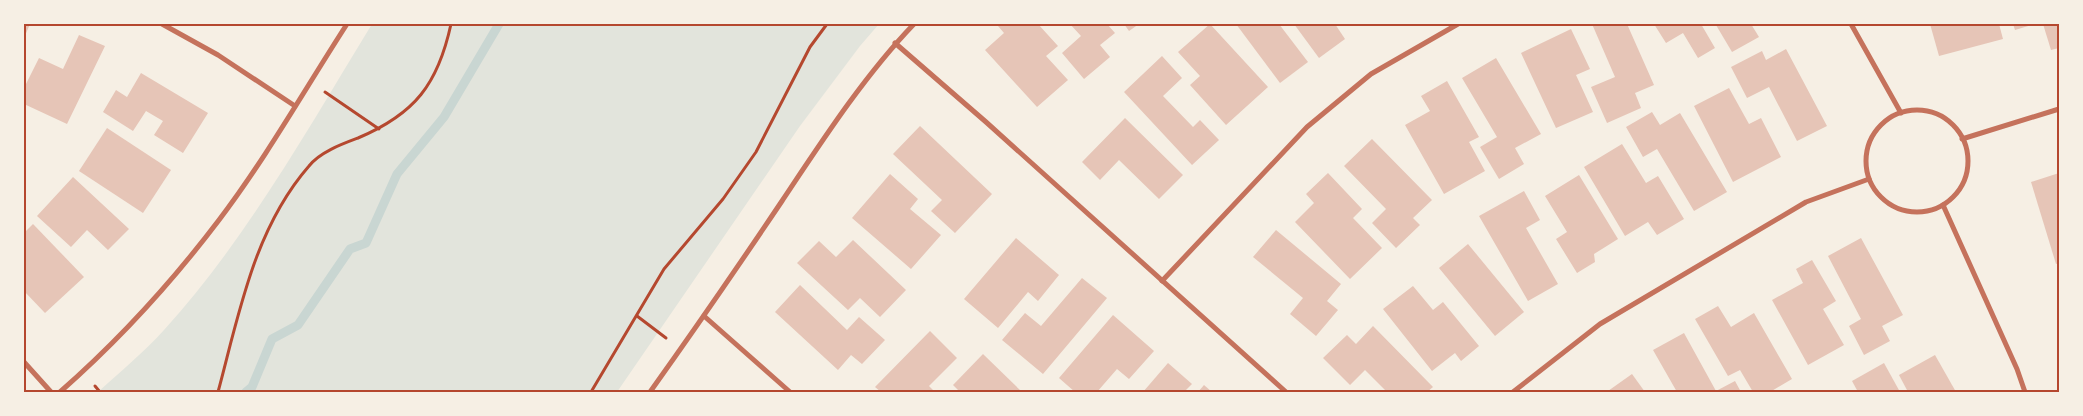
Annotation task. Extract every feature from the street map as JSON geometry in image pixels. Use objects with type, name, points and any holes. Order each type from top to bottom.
[{"type":"street","points":[[162,24],[218,56],[296,106]]},
{"type":"street","points":[[60,392],[83,372],[158,294],[219,220],[296,106],[347,24]]},
{"type":"street","points":[[650,392],[814,154],[895,44],[914,24]]},
{"type":"street","points":[[1162,281],[1307,127],[1371,74],[1458,24]]},
{"type":"street","points":[[1851,24],[1901,113]]},
{"type":"street","points":[[895,44],[986,122],[1286,392]]},
{"type":"street","points":[[1962,139],[2059,110]]},
{"type":"street","points":[[1922,111],[1932,113],[1950,123],[1962,139],[1968,160],[1967,170],[1959,190],[1944,205],[1922,212],[1900,209],[1887,203],[1876,192],[1869,179],[1866,166],[1871,139],[1889,119],[1901,113],[1922,111]]},
{"type":"street","points":[[1513,392],[1600,324],[1806,202],[1869,179]]},
{"type":"street","points":[[1944,205],[2017,369],[2024,392]]},
{"type":"street","points":[[704,316],[790,392]]},
{"type":"street","points":[[24,362],[51,392]]},
{"type":"path","points":[[218,392],[246,288],[260,246],[288,193],[311,163],[342,144],[379,129],[408,110],[424,92],[445,52],[451,24]]},
{"type":"path","points":[[591,392],[664,269],[723,199],[756,152],[810,47],[827,24]]},
{"type":"path","points":[[310,82],[379,129]]},
{"type":"path","points":[[636,316],[680,349]]},
{"type":"shaded area","points":[[372,24],[879,24],[860,46],[800,126],[617,392],[98,392],[164,330],[222,259],[275,182]]},
{"type":"building","points":[[24,24],[30,24],[24,38]]},
{"type":"building","points":[[1001,24],[1038,24],[1058,46],[1046,56],[1068,80],[1037,107],[985,50],[1004,33],[998,26]]},
{"type":"building","points":[[1070,24],[1107,24],[1115,33],[1100,45],[1110,57],[1084,79],[1062,53],[1081,36]]},
{"type":"building","points":[[1124,24],[1139,24],[1129,31]]},
{"type":"building","points":[[1210,24],[1268,87],[1226,125],[1190,85],[1200,76],[1178,52]]},
{"type":"building","points":[[1236,24],[1279,24],[1308,62],[1280,83]]},
{"type":"building","points":[[1294,24],[1335,24],[1345,39],[1319,58]]},
{"type":"building","points":[[1592,24],[1627,24],[1654,85],[1635,93],[1641,108],[1607,123],[1591,87],[1615,77]]},
{"type":"building","points":[[1654,24],[1701,24],[1715,48],[1698,58],[1683,33],[1666,43]]},
{"type":"building","points":[[1751,24],[1759,37],[1732,52],[1716,25]]},
{"type":"building","points":[[1930,24],[1999,24],[2003,39],[1939,56]]},
{"type":"building","points":[[2013,24],[2035,24],[2015,30]]},
{"type":"building","points":[[2043,24],[2059,24],[2059,48],[2051,50]]},
{"type":"building","points":[[1571,29],[1590,69],[1576,75],[1593,112],[1556,128],[1521,53]]},
{"type":"building","points":[[79,35],[105,46],[67,124],[24,104],[24,88],[39,58],[63,69]]},
{"type":"building","points":[[1786,49],[1827,126],[1797,141],[1769,87],[1747,98],[1731,67],[1762,51],[1766,60]]},
{"type":"building","points":[[1162,56],[1182,78],[1163,96],[1193,127],[1200,120],[1219,140],[1192,165],[1124,92]]},
{"type":"building","points":[[1496,58],[1541,134],[1515,148],[1524,164],[1499,179],[1480,147],[1497,137],[1462,78]]},
{"type":"building","points":[[141,73],[208,113],[183,153],[154,135],[163,121],[146,111],[133,131],[103,112],[116,90],[127,97]]},
{"type":"building","points":[[1447,81],[1479,137],[1469,142],[1485,171],[1444,194],[1405,125],[1430,111],[1421,96]]},
{"type":"building","points":[[1729,88],[1749,124],[1761,118],[1781,157],[1733,182],[1694,106]]},
{"type":"building","points":[[1652,112],[1660,125],[1680,113],[1727,192],[1694,211],[1657,149],[1643,157],[1626,127]]},
{"type":"building","points":[[1125,118],[1183,175],[1159,199],[1119,160],[1100,180],[1082,162]]},
{"type":"building","points":[[920,126],[992,194],[955,233],[931,211],[942,200],[893,154]]},
{"type":"building","points":[[107,128],[171,170],[143,213],[79,171]]},
{"type":"building","points":[[1372,139],[1432,200],[1413,218],[1420,225],[1396,248],[1372,223],[1386,209],[1344,166]]},
{"type":"building","points":[[1622,144],[1646,183],[1658,176],[1684,219],[1657,235],[1648,222],[1625,236],[1584,167]]},
{"type":"building","points":[[1328,173],[1362,209],[1353,218],[1382,248],[1350,279],[1295,222],[1314,203],[1306,194]]},
{"type":"building","points":[[2059,173],[2059,263],[2056,264],[2031,182]]},
{"type":"building","points":[[890,174],[918,199],[910,209],[941,235],[911,269],[852,218]]},
{"type":"building","points":[[1579,175],[1618,239],[1594,254],[1595,262],[1577,273],[1556,239],[1567,232],[1545,196]]},
{"type":"building","points":[[73,177],[129,229],[108,250],[87,230],[71,247],[37,216]]},
{"type":"building","points":[[1524,191],[1540,220],[1526,228],[1558,284],[1528,301],[1479,216]]},
{"type":"building","points":[[33,224],[84,277],[45,313],[24,291],[24,233]]},
{"type":"building","points":[[1276,230],[1341,284],[1327,301],[1338,310],[1316,336],[1290,314],[1303,298],[1253,257]]},
{"type":"building","points":[[1016,238],[1059,275],[1038,301],[1028,292],[998,328],[964,299]]},
{"type":"building","points":[[1861,238],[1903,315],[1882,326],[1890,341],[1864,355],[1849,326],[1861,319],[1828,256]]},
{"type":"building","points":[[853,240],[906,290],[880,317],[860,298],[848,310],[797,263],[819,241],[836,257]]},
{"type":"building","points":[[1468,244],[1524,312],[1495,336],[1439,268]]},
{"type":"building","points":[[1812,260],[1836,301],[1823,309],[1844,345],[1808,365],[1772,300],[1803,283],[1796,269]]},
{"type":"building","points":[[1082,278],[1107,298],[1043,374],[1002,340],[1025,313],[1041,326]]},
{"type":"building","points":[[800,285],[847,330],[859,317],[885,340],[862,364],[851,355],[838,370],[775,312]]},
{"type":"building","points":[[1413,286],[1433,310],[1443,302],[1479,346],[1461,361],[1455,353],[1432,371],[1383,309]]},
{"type":"building","points":[[1718,306],[1731,327],[1754,313],[1792,379],[1770,392],[1753,392],[1740,370],[1728,376],[1695,319]]},
{"type":"building","points":[[1113,315],[1154,351],[1129,379],[1117,369],[1097,392],[1075,392],[1059,378]]},
{"type":"building","points":[[1373,326],[1433,387],[1427,392],[1387,392],[1365,370],[1350,385],[1323,358],[1347,335],[1356,344]]},
{"type":"building","points":[[930,331],[957,358],[929,386],[935,392],[881,392],[875,387]]},
{"type":"building","points":[[1684,333],[1716,391],[1735,381],[1741,392],[1677,392],[1653,350]]},
{"type":"building","points":[[983,354],[1022,392],[960,392],[953,385]]},
{"type":"building","points":[[1935,355],[1956,392],[1908,392],[1899,375]]},
{"type":"building","points":[[1168,363],[1192,384],[1184,392],[1143,392]]},
{"type":"building","points":[[1884,363],[1900,392],[1858,392],[1852,381]]},
{"type":"building","points":[[1632,374],[1645,392],[1608,391]]},
{"type":"building","points":[[1204,385],[1212,392],[1198,392]]},
{"type":"waterway","points":[[246,392],[252,387],[272,339],[298,325],[350,249],[366,243],[397,174],[444,117],[499,24]]}]
